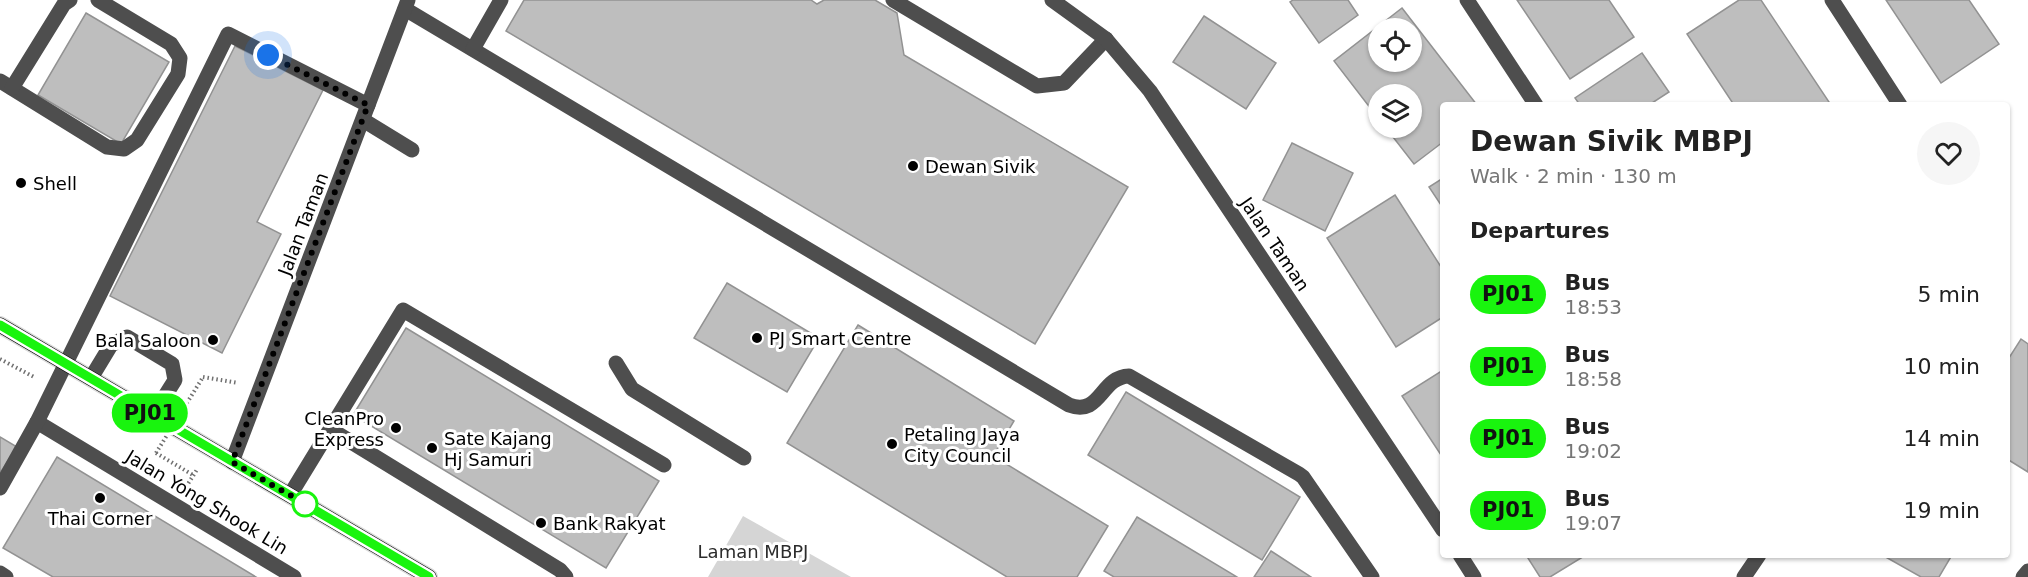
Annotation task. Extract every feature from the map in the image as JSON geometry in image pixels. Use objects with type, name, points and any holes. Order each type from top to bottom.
[{"type":"main road","points":[[0,325],[429,577]]},
{"type":"street","points":[[70,0],[64,4],[6,85],[107,147],[124,149],[137,140],[178,74],[180,58],[171,44],[98,0]]},
{"type":"street","points":[[473,49],[501,0]]},
{"type":"street","points":[[893,0],[1037,86],[1064,83],[1106,39]]},
{"type":"street","name":"Jalan Taman","points":[[1052,0],[1106,39],[1150,91],[1440,526]]},
{"type":"street","points":[[1467,0],[1534,102]]},
{"type":"street","points":[[1832,0],[1898,102]]},
{"type":"street","points":[[407,4],[473,49],[1069,405],[1076,408],[1092,404],[1113,380],[1129,376],[1299,474],[1372,577]]},
{"type":"street","name":"Jalan Taman","points":[[232,462],[407,4]]},
{"type":"street","points":[[0,488],[38,422],[228,34],[368,105]]},
{"type":"street","points":[[363,120],[412,150]]},
{"type":"street","points":[[290,495],[403,310],[664,465]]},
{"type":"street","points":[[91,378],[111,345],[127,337],[172,364],[175,380],[153,415]]},
{"type":"street","points":[[616,363],[632,389],[744,458]]},
{"type":"street","name":"Jalan Yong Shook Lin","points":[[38,422],[294,577]]},
{"type":"street","points":[[330,429],[560,570],[566,577]]},
{"type":"street","points":[[1462,558],[1474,577]]},
{"type":"street","points":[[1744,577],[1757,558]]},
{"type":"street","points":[[2023,577],[2028,571]]},
{"type":"street","points":[[0,573],[6,577]]},
{"type":"path","points":[[194,475],[156,453],[203,377],[238,383]]},
{"type":"path","points":[[175,506],[209,448]]},
{"type":"green space","name":"Laman MBPJ","points":[[743,516],[851,577],[708,577]]},
{"type":"building","name":"Dewan Sivik","points":[[524,0],[811,0],[817,4],[824,0],[875,0],[897,13],[904,55],[1128,187],[1035,344],[506,31]]},
{"type":"building","points":[[1293,0],[1348,0],[1358,15],[1319,43],[1290,2]]},
{"type":"building","points":[[1517,0],[1609,0],[1634,37],[1570,79]]},
{"type":"building","points":[[1739,0],[1761,0],[1829,102],[1732,102],[1687,34]]},
{"type":"building","points":[[1886,0],[1969,0],[1999,44],[1941,83]]},
{"type":"building","points":[[1402,8],[1410,18],[1389,18]]},
{"type":"building","points":[[86,13],[169,62],[121,144],[38,95]]},
{"type":"building","points":[[1204,16],[1276,63],[1246,109],[1173,62]]},
{"type":"building","points":[[1368,34],[1368,72],[1422,72],[1422,34],[1475,102],[1440,102],[1440,144],[1414,164],[1394,138],[1422,138],[1422,84],[1368,84],[1368,105],[1334,61]]},
{"type":"building","points":[[235,46],[323,90],[257,222],[281,234],[222,353],[110,296]]},
{"type":"building","points":[[1642,53],[1669,92],[1654,102],[1578,102],[1575,98]]},
{"type":"building","points":[[1292,143],[1353,173],[1325,231],[1263,200]]},
{"type":"building","points":[[1440,180],[1440,204],[1429,187]]},
{"type":"building","points":[[1395,195],[1440,265],[1440,319],[1396,347],[1327,238]]},
{"type":"building","name":"PJ Smart Centre","points":[[727,283],[819,338],[787,392],[694,338]]},
{"type":"building","points":[[858,325],[1014,421],[993,456],[1108,526],[1077,577],[1007,577],[787,443]]},
{"type":"building","points":[[406,328],[659,481],[606,568],[353,415]]},
{"type":"building","points":[[2021,339],[2028,344],[2028,472],[2010,461],[2010,356]]},
{"type":"building","points":[[1440,372],[1440,453],[1402,396]]},
{"type":"building","points":[[1126,392],[1300,497],[1262,560],[1088,455]]},
{"type":"building","points":[[0,437],[17,447],[0,473]]},
{"type":"building","points":[[57,457],[256,577],[53,577],[3,548]]},
{"type":"building","points":[[1137,517],[1237,577],[1114,577],[1104,571]]},
{"type":"building","points":[[1271,551],[1311,577],[1254,577]]},
{"type":"building","points":[[1528,558],[1581,558],[1550,577],[1540,577]]},
{"type":"building","points":[[1887,558],[1950,558],[1939,577],[1921,577]]},
{"type":"bus line","name":"PJ01","points":[[0,325],[429,577]]},
{"type":"place","name":"Dewan Sivik","points":[[913,166]]},
{"type":"place","name":"Shell","points":[[21,183]]},
{"type":"place","name":"PJ Smart Centre","points":[[757,338]]},
{"type":"place","name":"Bala Saloon","points":[[213,340]]},
{"type":"place","name":"CleanPro Express","points":[[396,428]]},
{"type":"place","name":"Petaling Jaya City Council","points":[[892,444]]},
{"type":"place","name":"Sate Kajang Hj Samuri","points":[[432,448]]},
{"type":"place","name":"Thai Corner","points":[[100,498]]},
{"type":"place","name":"Bank Rakyat","points":[[541,523]]},
{"type":"route","points":[[268,55],[368,105],[232,462],[309,506],[305,504]]}]
